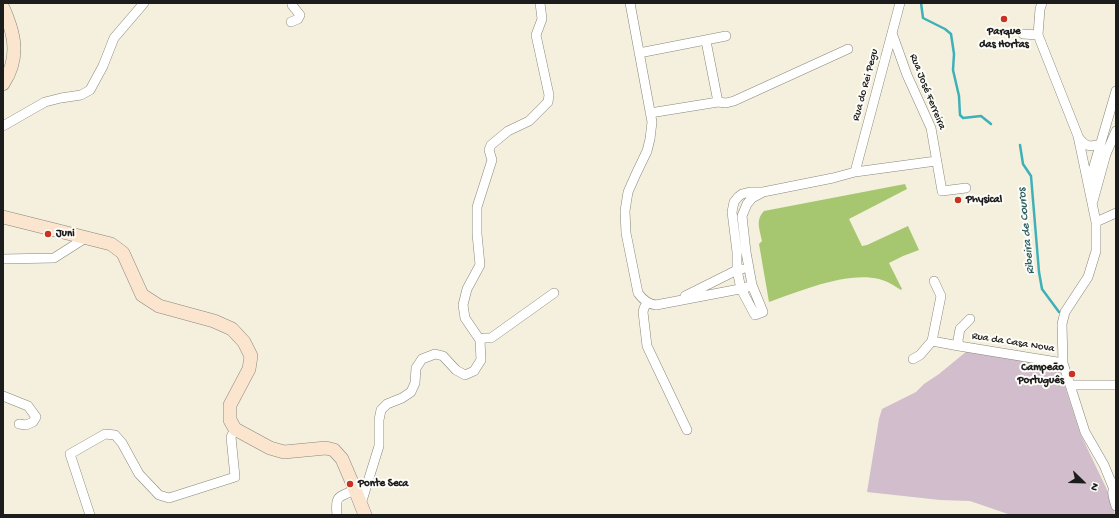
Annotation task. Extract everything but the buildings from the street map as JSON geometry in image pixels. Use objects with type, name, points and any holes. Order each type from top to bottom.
[{"type":"street","points":[[3,126],[45,102],[81,95],[90,90],[103,66],[114,38],[144,3]]},
{"type":"street","points":[[291,22],[298,19],[300,15],[292,5],[293,3]]},
{"type":"street","points":[[363,509],[379,446],[378,420],[381,410],[388,404],[411,392],[415,383],[416,368],[422,359],[435,354],[443,356],[456,370],[465,375],[474,371],[481,360],[480,340],[465,318],[464,305],[467,289],[480,265],[477,234],[477,207],[492,160],[489,150],[491,145],[508,131],[529,121],[548,102],[549,95],[536,35],[542,19],[540,3]]},
{"type":"street","points":[[630,3],[652,122],[647,151],[628,192],[624,211],[626,233],[638,293],[647,302],[656,305],[741,289],[752,285]]},
{"type":"street","name":"Rua do Rei Pegu","points":[[855,172],[900,3]]},
{"type":"street","points":[[1042,3],[1040,9],[1038,35],[1078,136],[1096,222],[1096,251],[1088,277],[1065,312],[1062,324],[1063,363],[1085,432],[1114,485],[1112,493],[1116,506]]},
{"type":"street","points":[[3,8],[12,32],[14,54],[8,77],[3,84]]},
{"type":"street","name":"Rua José Ferreira","points":[[892,33],[907,75],[931,128],[942,191],[966,188]]},
{"type":"street","points":[[1023,34],[1038,35]]},
{"type":"street","points":[[639,53],[726,36]]},
{"type":"street","points":[[706,41],[718,102]]},
{"type":"street","points":[[650,113],[718,102],[726,103],[734,101],[848,49]]},
{"type":"street","points":[[1093,202],[1092,173],[1116,91]]},
{"type":"street","points":[[1093,202],[1106,154],[1116,131]]},
{"type":"street","points":[[1078,136],[1084,144],[1091,146],[1100,144]]},
{"type":"street","points":[[763,192],[752,198],[747,204],[742,216],[752,285],[763,312],[755,315],[741,289],[737,270],[737,252],[732,212],[734,202],[742,194],[750,192],[763,192],[855,172],[936,161]]},
{"type":"street","points":[[1096,222],[1116,213]]},
{"type":"street","points":[[3,217],[111,244],[123,254],[142,295],[159,306],[214,321],[232,329],[244,342],[250,356],[249,369],[230,405],[230,420],[235,429],[270,448],[284,452],[326,448],[334,450],[342,459],[363,509]]},
{"type":"street","points":[[3,259],[54,258],[87,237]]},
{"type":"street","points":[[677,300],[737,270],[749,268]]},
{"type":"street","points":[[913,359],[920,355],[932,341],[941,296],[934,281]]},
{"type":"street","points":[[480,340],[484,338],[491,338],[554,293]]},
{"type":"street","points":[[647,302],[644,308],[643,316],[648,346],[687,430]]},
{"type":"street","name":"Rua da Casa Nova","points":[[958,346],[960,329],[970,319]]},
{"type":"street","name":"Rua da Casa Nova","points":[[932,341],[1063,363]]},
{"type":"street","points":[[1070,385],[1116,385]]},
{"type":"street","points":[[3,396],[28,406],[36,417],[33,422],[26,425],[19,424]]},
{"type":"street","points":[[90,515],[70,454],[105,434],[115,435],[122,443],[139,474],[159,496],[169,498],[235,477],[231,436],[235,429]]},
{"type":"street","points":[[337,515],[335,502],[339,497],[355,489],[363,482],[373,465]]},
{"type":"street","points":[[1104,465],[1116,473]]},
{"type":"shaded area","points":[[967,351],[1053,363],[1059,368],[1080,433],[1109,494],[1115,515],[1011,515],[970,501],[940,500],[867,492],[882,409],[916,392],[924,384]]},
{"type":"green space","points":[[905,184],[907,189],[849,219],[862,246],[908,226],[919,250],[889,263],[902,289],[901,290],[888,282],[879,279],[866,277],[853,278],[824,283],[769,302],[759,244],[762,241],[759,222],[761,214],[764,211]]},
{"type":"waterway","name":"Ribeira de Couros","points":[[921,3],[923,18],[945,29],[951,34],[954,54],[953,70],[959,96],[960,115],[963,118],[981,116],[991,124]]},
{"type":"waterway","name":"Ribeira de Couros","points":[[1020,145],[1023,164],[1031,176],[1039,272],[1042,289],[1059,312]]},
{"type":"place","name":"Parque das Hortas","points":[[1004,19]]},
{"type":"place","name":"Physical","points":[[958,200]]},
{"type":"place","name":"Juni","points":[[48,234]]},
{"type":"place","name":"Campeão Português","points":[[1072,374]]},
{"type":"place","name":"Ponte Seca","points":[[350,484]]}]
